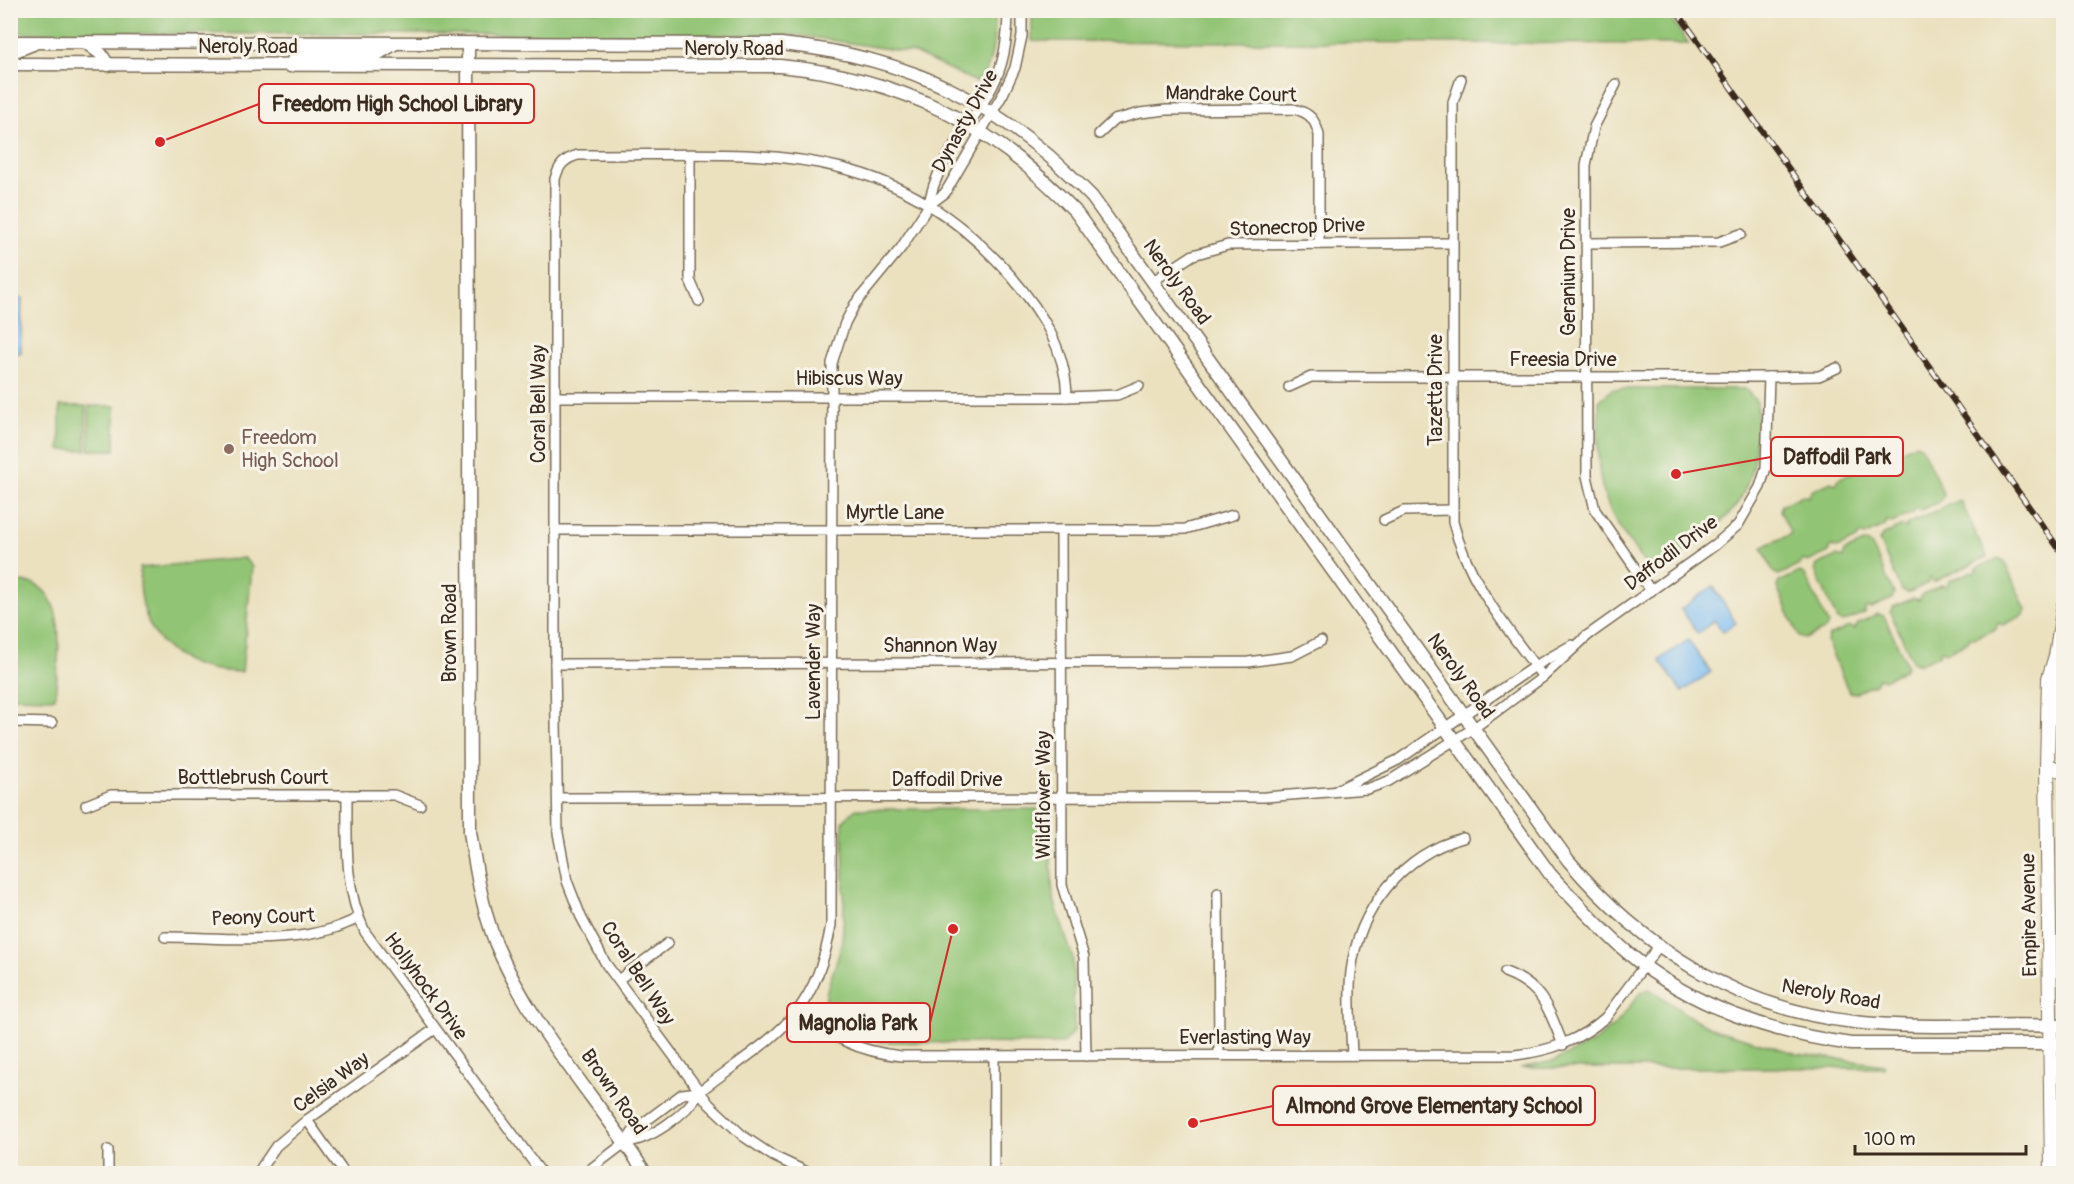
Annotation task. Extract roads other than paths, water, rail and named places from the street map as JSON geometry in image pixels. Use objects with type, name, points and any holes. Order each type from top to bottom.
[{"type":"main road","name":"Empire Avenue","points":[[2052,1173],[2057,1025],[2047,766],[2049,678],[2056,656],[2064,605]]},
{"type":"main road","name":"Empire Avenue","points":[[2056,656],[2061,678],[2064,719]]},
{"type":"main road","points":[[2047,766],[2064,771]]},
{"type":"street","name":"Dynasty Drive","points":[[928,205],[931,185],[992,88],[1003,62],[1008,33],[1008,10]]},
{"type":"street","name":"Dynasty Drive","points":[[928,205],[945,193],[993,112],[1015,68],[1022,36],[1022,10]]},
{"type":"street","name":"Neroly Road","points":[[10,42],[770,44],[812,47],[859,56],[902,68],[980,104],[1055,158],[1085,189],[1568,860],[1611,909],[1658,947],[1719,984],[1765,1002],[1802,1013],[1854,1022],[2057,1025]]},
{"type":"street","points":[[10,53],[40,42]]},
{"type":"street","points":[[85,42],[101,54],[108,65]]},
{"type":"street","points":[[290,66],[297,53],[379,53],[395,44]]},
{"type":"street","name":"Brown Road","points":[[468,44],[470,832],[479,889],[496,943],[523,997],[646,1173]]},
{"type":"street","name":"Neroly Road","points":[[10,64],[468,67],[780,66],[855,77],[892,89],[969,123],[1040,175],[1075,211],[1550,874],[1596,924],[1645,965],[1709,1004],[1747,1020],[1824,1040],[1851,1044],[2057,1045]]},
{"type":"street","name":"Tazetta Drive","points":[[1461,79],[1453,102],[1452,510],[1464,559],[1477,585],[1543,677]]},
{"type":"street","name":"Geranium Drive","points":[[1616,84],[1594,127],[1587,152],[1587,476],[1595,510],[1651,591]]},
{"type":"street","name":"Mandrake Court","points":[[1099,134],[1114,120],[1166,110],[1294,109],[1308,113],[1316,123],[1319,135],[1319,243]]},
{"type":"street","name":"Coral Bell Way","points":[[811,1173],[773,1156],[743,1136],[699,1092],[606,964],[581,917],[567,881],[558,833],[555,664],[555,180],[558,168],[566,159],[578,155],[764,156],[815,160],[885,180],[972,234],[1024,291],[1057,343],[1066,379],[1067,397]]},
{"type":"street","points":[[690,156],[690,280],[699,301]]},
{"type":"street","name":"Lavender Way","points":[[626,1142],[642,1140],[692,1105],[699,1092],[789,1023],[819,978],[826,956],[831,925],[832,363],[844,323],[868,285],[901,248],[928,205]]},
{"type":"street","points":[[1587,243],[1719,242],[1741,234]]},
{"type":"street","name":"Stonecrop Drive","points":[[1152,281],[1193,255],[1228,245],[1452,243]]},
{"type":"street","name":"Freesia Drive","points":[[1289,387],[1311,377],[1769,377],[1819,376],[1837,368]]},
{"type":"street","name":"Daffodil Drive","points":[[1335,791],[1398,760],[1535,666],[1587,636],[1726,537],[1749,508],[1766,468],[1769,377]]},
{"type":"street","name":"Hibiscus Way","points":[[556,397],[1067,397],[1117,396],[1139,386]]},
{"type":"street","points":[[1384,520],[1404,511],[1452,510]]},
{"type":"street","name":"Myrtle Lane","points":[[556,530],[1185,529],[1233,515]]},
{"type":"street","name":"Wildflower Way","points":[[1061,530],[1062,885],[1084,957],[1086,1056]]},
{"type":"street","name":"Daffodil Drive","points":[[558,798],[1291,796],[1367,789],[1389,781],[1474,728],[1543,677],[1587,636]]},
{"type":"street","name":"Shannon Way","points":[[555,664],[1248,662],[1293,656],[1321,641]]},
{"type":"street","points":[[10,722],[52,723]]},
{"type":"street","name":"Bottlebrush Court","points":[[86,805],[111,795],[394,795],[420,805]]},
{"type":"street","name":"Hollyhock Drive","points":[[347,795],[348,877],[358,918],[365,932],[542,1173]]},
{"type":"street","points":[[1352,1055],[1351,973],[1364,922],[1380,895],[1406,867],[1439,844],[1462,838]]},
{"type":"street","points":[[1218,893],[1219,1055]]},
{"type":"street","name":"Peony Court","points":[[165,937],[291,937],[332,930],[358,918]]},
{"type":"street","points":[[618,980],[668,943]]},
{"type":"street","name":"Everlasting Way","points":[[799,1011],[835,1038],[878,1053],[901,1056],[1515,1055],[1540,1052],[1581,1037],[1606,1017],[1658,947]]},
{"type":"street","points":[[1505,972],[1525,979],[1535,990],[1545,1004],[1563,1045]]},
{"type":"street","name":"Celsia Way","points":[[257,1173],[276,1146],[307,1120],[435,1029]]},
{"type":"street","points":[[994,1056],[994,1173]]},
{"type":"street","name":"Lavender Way","points":[[584,1173],[626,1142],[634,1130],[682,1094],[699,1092]]},
{"type":"street","points":[[307,1120],[345,1173]]},
{"type":"street","points":[[108,1150],[108,1173]]},
{"type":"water","points":[[11,298],[22,298],[21,353],[11,353]]},
{"type":"water","points":[[1713,586],[1736,623],[1723,632],[1714,620],[1698,634],[1681,609]]},
{"type":"water","points":[[1688,640],[1711,672],[1682,692],[1659,660]]},
{"type":"railway","points":[[1676,10],[2064,556]]},
{"type":"place","name":"Freedom High School Library","points":[[160,142]]},
{"type":"place","name":"Freedom High School","points":[[229,449]]},
{"type":"place","name":"Daffodil Park","points":[[1676,474]]},
{"type":"place","name":"Magnolia Park","points":[[953,929]]},
{"type":"place","name":"Almond Grove Elementary School","points":[[1193,1123]]}]
